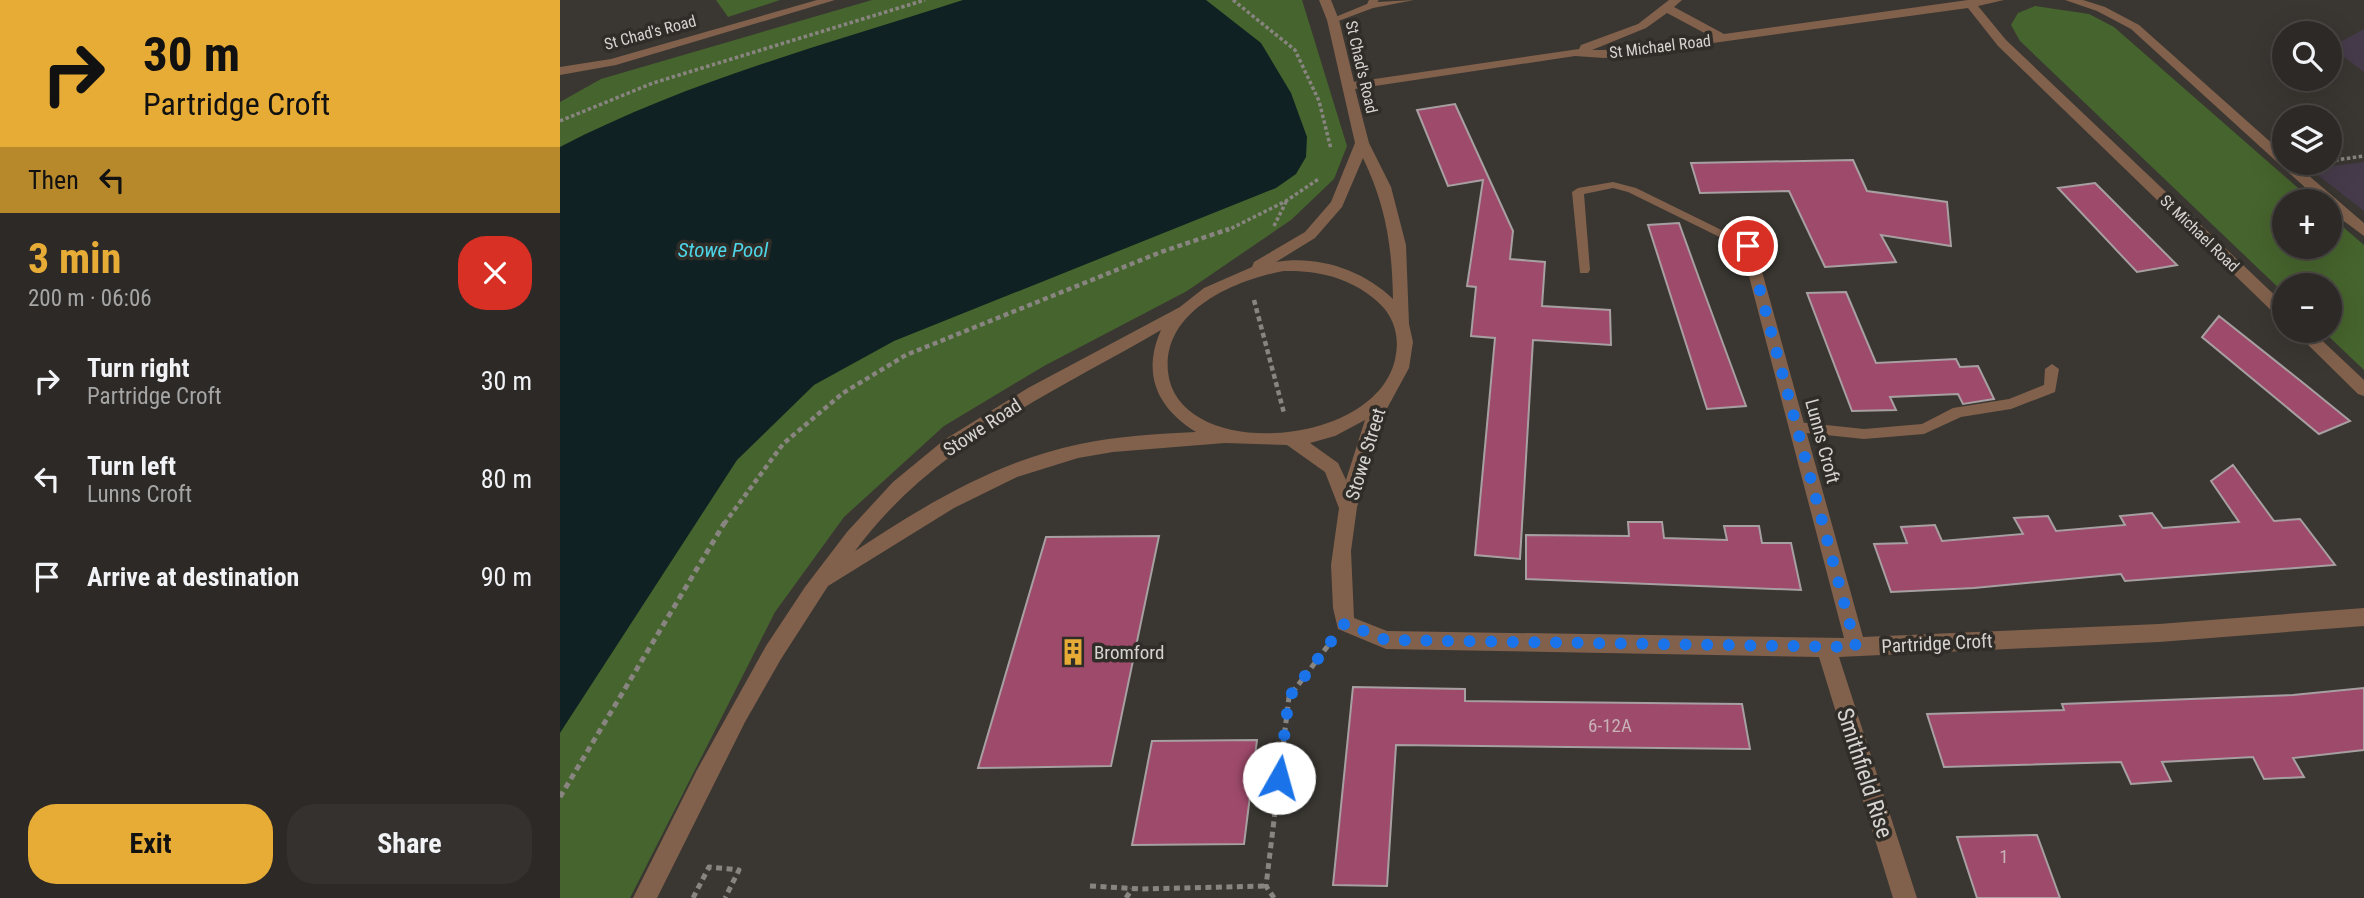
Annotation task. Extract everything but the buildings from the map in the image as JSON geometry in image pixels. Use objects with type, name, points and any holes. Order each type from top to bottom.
[{"type":"street","name":"St Chad's Road","points":[[560,71],[611,62],[829,0]]},
{"type":"street","name":"St Chad's Road","points":[[1325,0],[1334,20],[1362,143],[1384,187],[1399,245],[1402,323],[1406,345],[1399,375],[1382,399]]},
{"type":"street","name":"St Michael Road","points":[[1349,86],[1575,52],[1604,54],[1998,0]]},
{"type":"street","points":[[2080,1],[2135,27],[2315,189]]},
{"type":"street","name":"St Michael Road","points":[[1970,3],[2003,43],[2272,301]]},
{"type":"street","points":[[1575,52],[1615,38],[1672,4],[1723,38]]},
{"type":"street","name":"St Chad's Road","points":[[1247,273],[1310,235],[1337,204],[1362,143]]},
{"type":"street","points":[[2342,213],[2364,231]]},
{"type":"street","name":"Lunns Croft","points":[[1748,246],[1856,647]]},
{"type":"street","points":[[1221,437],[1182,415],[1164,389],[1159,360],[1165,338],[1185,309],[1213,288],[1247,273],[1284,266],[1316,267],[1350,275],[1385,297],[1402,323]]},
{"type":"street","name":"Stowe Road","points":[[645,898],[710,769],[814,588],[880,507],[949,446],[1185,309]]},
{"type":"street","points":[[2315,343],[2364,390]]},
{"type":"street","name":"Stowe Road","points":[[814,588],[915,520],[999,475],[1079,451],[1221,437],[1292,440],[1315,437],[1353,421],[1382,399]]},
{"type":"street","name":"Stowe Street","points":[[1345,623],[1339,572],[1348,509],[1382,399]]},
{"type":"street","name":"Stowe Street","points":[[1292,440],[1332,468],[1348,509]]},
{"type":"street","name":"Partridge Croft","points":[[1345,623],[1386,640],[1826,648],[2159,633],[2364,617]]},
{"type":"street","name":"Smithfield Rise","points":[[1826,648],[1905,898]]},
{"type":"lane","points":[[1334,20],[1372,3],[1409,0]]},
{"type":"lane","points":[[1584,270],[1578,192],[1613,185],[1662,202],[1748,246]]},
{"type":"lane","points":[[1797,427],[1864,434],[1924,429],[1958,412],[2011,404],[2050,388],[2052,369]]},
{"type":"path","points":[[560,121],[653,83],[925,0]]},
{"type":"path","points":[[1233,0],[1295,50],[1319,101],[1331,146],[1329,160]]},
{"type":"path","points":[[2342,159],[2364,156]]},
{"type":"path","points":[[560,797],[729,516],[783,444],[843,393],[906,355],[1161,252],[1225,231],[1286,201],[1327,173]]},
{"type":"path","points":[[1286,201],[1247,273],[1292,440]]},
{"type":"path","points":[[1275,898],[1266,886],[1289,697],[1345,623]]},
{"type":"path","points":[[693,898],[709,867],[738,870],[725,898]]},
{"type":"path","points":[[1090,886],[1132,889],[1266,886]]},
{"type":"path","points":[[1126,898],[1132,889]]},
{"type":"shaded area","points":[[2364,29],[2364,72],[2342,55],[2342,41]]},
{"type":"shaded area","points":[[2364,162],[2364,211],[2342,194],[2342,189],[2336,189],[2318,175],[2342,175],[2342,165]]},
{"type":"green space","points":[[716,0],[780,0],[728,17]]},
{"type":"green space","name":"Stowe Pool","points":[[872,0],[1302,0],[1347,146],[1334,179],[1291,220],[1187,291],[1044,366],[944,426],[844,517],[775,612],[630,898],[560,898],[560,102],[601,79]]},
{"type":"green space","points":[[2035,6],[2089,14],[2114,27],[2272,165],[2272,175],[2283,175],[2299,189],[2272,189],[2272,259],[2342,259],[2342,226],[2364,245],[2364,370],[2336,343],[2342,343],[2342,273],[2272,273],[2272,282],[2020,41],[2011,25],[2018,13]]},
{"type":"water","name":"Stowe Pool","points":[[963,0],[1206,0],[1261,43],[1291,93],[1307,137],[1306,157],[1296,174],[1276,188],[894,341],[814,385],[737,460],[560,733],[560,147],[657,102],[707,83]]},
{"type":"place","name":"Bromford","points":[[1073,652]]},
{"type":"route","points":[[1279,778],[1289,697],[1345,623],[1386,640],[1856,647],[1748,246]]}]
